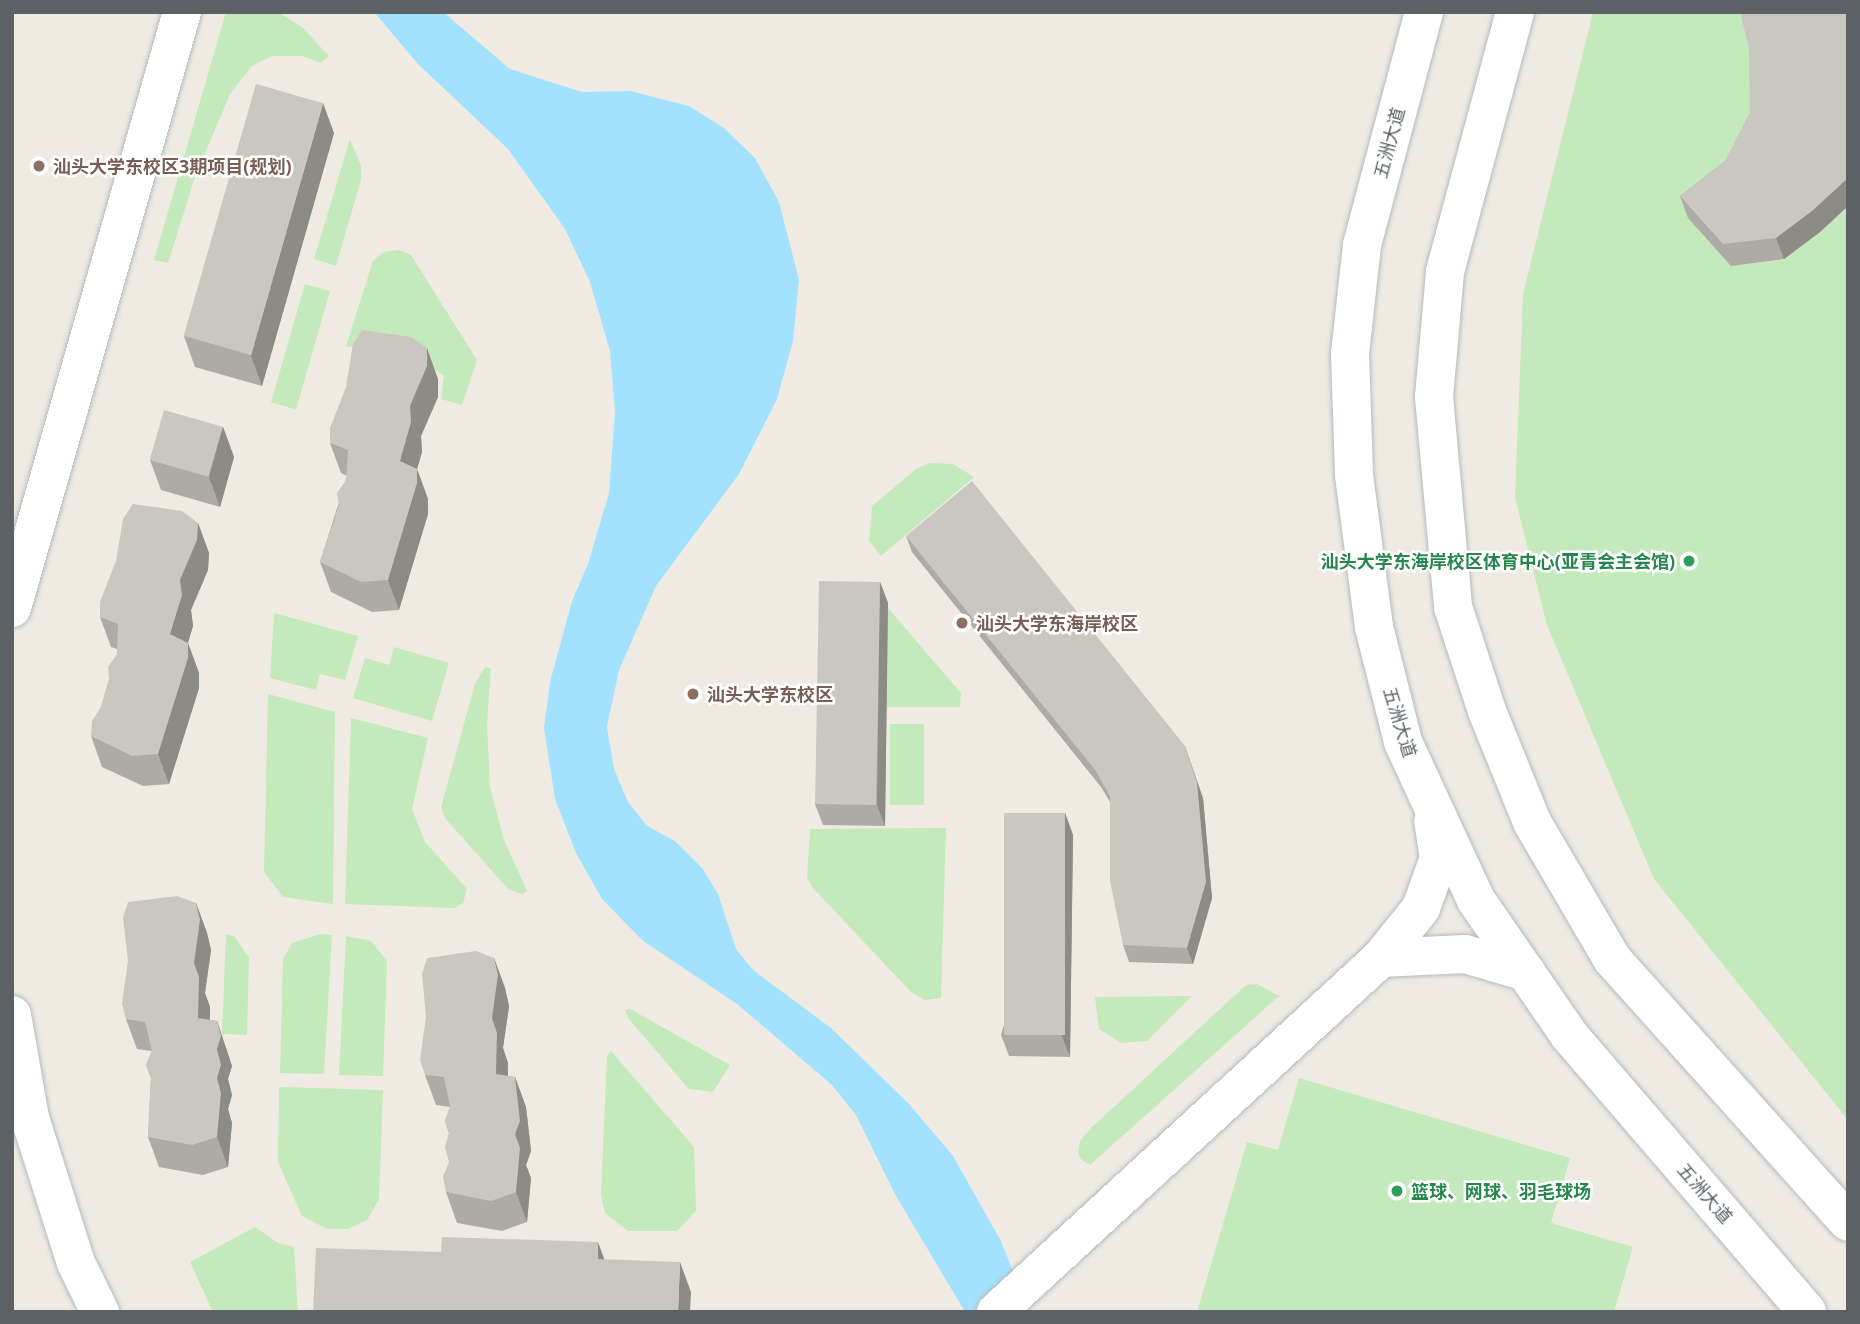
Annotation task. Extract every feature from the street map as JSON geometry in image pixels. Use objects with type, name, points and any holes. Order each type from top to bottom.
[{"type":"main road","points":[[12,608],[182,12]]},
{"type":"main road","name":"五洲大道","points":[[1424,12],[1362,245],[1350,353],[1354,475],[1374,627],[1403,742],[1476,901],[1569,1035],[1807,1312]]},
{"type":"main road","points":[[1515,12],[1445,272],[1434,397],[1453,607],[1487,711],[1532,822],[1612,959],[1848,1222]]},
{"type":"main road","points":[[996,1312],[1381,958],[1421,908],[1439,858],[1430,802]]},
{"type":"main road","points":[[1381,958],[1465,954],[1526,972]]},
{"type":"main road","points":[[12,1015],[30,1118],[76,1263],[100,1312]]},
{"type":"green space","points":[[226,12],[278,12],[302,27],[329,56],[321,63],[302,56],[272,56],[252,66],[230,94],[195,177],[168,263],[154,260]]},
{"type":"green space","name":"汕头大学东海岸校区体育中心(亚青会主会馆)","points":[[1593,12],[1848,12],[1848,1120],[1654,879],[1547,625],[1515,497],[1523,294]]},
{"type":"green space","points":[[350,139],[361,166],[361,180],[336,266],[314,259]]},
{"type":"green space","points":[[399,250],[411,255],[477,360],[462,405],[441,399],[444,376],[423,362],[346,346],[373,261],[384,252]]},
{"type":"green space","points":[[305,284],[330,291],[296,409],[271,402]]},
{"type":"green space","points":[[931,463],[953,464],[974,477],[881,556],[869,541],[872,506],[917,468]]},
{"type":"green space","points":[[888,608],[961,693],[960,707],[886,707]]},
{"type":"green space","points":[[274,613],[358,636],[345,680],[320,674],[316,690],[270,678]]},
{"type":"green space","points":[[394,647],[449,663],[432,721],[353,698],[365,658],[389,665]]},
{"type":"green space","points":[[485,667],[491,668],[487,723],[490,787],[504,840],[527,891],[522,894],[508,889],[445,818],[441,807],[475,684]]},
{"type":"green space","points":[[268,694],[335,712],[333,904],[283,897],[264,872]]},
{"type":"green space","points":[[351,718],[428,738],[412,809],[425,842],[467,889],[463,903],[454,908],[345,904]]},
{"type":"green space","points":[[890,724],[924,724],[924,805],[890,805]]},
{"type":"green space","points":[[946,828],[941,998],[925,1000],[911,992],[813,888],[807,878],[810,829]]},
{"type":"green space","points":[[226,934],[234,936],[249,958],[247,1035],[222,1034]]},
{"type":"green space","points":[[320,934],[332,935],[324,1074],[280,1073],[283,959],[292,943]]},
{"type":"green space","points":[[346,936],[371,941],[387,961],[383,1076],[339,1075]]},
{"type":"green space","points":[[1257,984],[1279,996],[1090,1165],[1083,1161],[1078,1154],[1080,1141],[1090,1129],[1246,985]]},
{"type":"green space","points":[[1192,996],[1147,1041],[1121,1043],[1099,1029],[1095,997]]},
{"type":"green space","points":[[630,1009],[730,1065],[713,1092],[689,1089],[628,1018],[625,1010]]},
{"type":"green space","points":[[611,1051],[694,1147],[696,1211],[677,1231],[628,1231],[605,1213],[601,1195],[607,1056]]},
{"type":"green space","name":"篮球、网球、羽毛球场","points":[[1299,1078],[1570,1158],[1551,1223],[1633,1247],[1614,1312],[1197,1312],[1247,1142],[1278,1150]]},
{"type":"green space","points":[[279,1087],[383,1090],[379,1199],[367,1220],[348,1229],[327,1229],[302,1216],[278,1162]]},
{"type":"green space","points":[[255,1227],[278,1243],[294,1247],[298,1312],[213,1312],[190,1262]]},
{"type":"water","points":[[374,12],[443,12],[510,69],[582,92],[630,91],[689,106],[724,128],[755,158],[779,202],[799,280],[793,341],[777,399],[739,474],[656,586],[619,670],[607,727],[614,769],[628,802],[647,826],[675,841],[702,868],[718,894],[736,949],[753,970],[831,1028],[909,1104],[953,1156],[1001,1241],[1029,1312],[965,1312],[896,1196],[856,1115],[832,1085],[737,1004],[642,940],[602,899],[576,853],[555,799],[544,728],[550,682],[572,601],[588,564],[609,493],[615,412],[610,351],[590,282],[565,229],[508,149],[418,64]]},
{"type":"building","points":[[1740,12],[1848,12],[1848,178],[1812,211],[1776,238],[1723,244],[1680,196],[1725,161],[1750,112],[1749,48]]},
{"type":"building","points":[[256,84],[323,103],[251,355],[184,336]]},
{"type":"building","points":[[362,330],[411,337],[427,348],[427,366],[410,406],[411,422],[400,461],[417,469],[417,483],[388,580],[361,582],[320,562],[339,505],[337,493],[346,480],[348,450],[330,443],[330,428],[346,387],[353,344]]},
{"type":"building","points":[[164,410],[223,427],[208,477],[150,460]]},
{"type":"building","points":[[972,481],[1185,746],[1197,782],[1206,882],[1187,948],[1123,945],[1110,881],[1110,796],[1096,771],[906,536]]},
{"type":"building","points":[[133,504],[182,511],[198,523],[197,540],[180,580],[182,595],[170,634],[188,643],[188,658],[158,754],[132,756],[91,736],[92,721],[101,707],[109,679],[108,667],[117,654],[118,624],[100,617],[100,602],[116,561],[123,519]]},
{"type":"building","points":[[819,581],[880,582],[876,805],[815,804]]},
{"type":"building","points":[[1004,813],[1065,813],[1065,1035],[1004,1035]]},
{"type":"building","points":[[177,896],[196,903],[200,920],[194,963],[199,977],[198,1018],[217,1021],[221,1036],[217,1049],[221,1065],[217,1078],[221,1093],[217,1137],[192,1145],[148,1137],[151,1076],[146,1065],[152,1051],[145,1022],[126,1019],[122,1004],[128,961],[123,918],[128,902]]},
{"type":"building","points":[[476,951],[494,958],[498,975],[492,1018],[497,1033],[496,1074],[515,1077],[520,1121],[515,1134],[520,1148],[516,1192],[491,1201],[446,1192],[443,1177],[449,1162],[445,1147],[449,1132],[445,1121],[450,1106],[444,1077],[425,1075],[420,1060],[426,1017],[422,974],[427,958]]},
{"type":"building","points":[[442,1237],[598,1242],[598,1259],[680,1262],[678,1312],[313,1312],[316,1248],[441,1252]]},
{"type":"place","name":"汕头大学东校区3期项目(规划)","points":[[39,166]]},
{"type":"place","name":"汕头大学东海岸校区体育中心(亚青会主会馆)","points":[[1689,561]]},
{"type":"place","name":"汕头大学东海岸校区","points":[[962,623]]},
{"type":"place","name":"汕头大学东校区","points":[[693,694]]},
{"type":"place","name":"篮球、网球、羽毛球场","points":[[1397,1191]]}]
